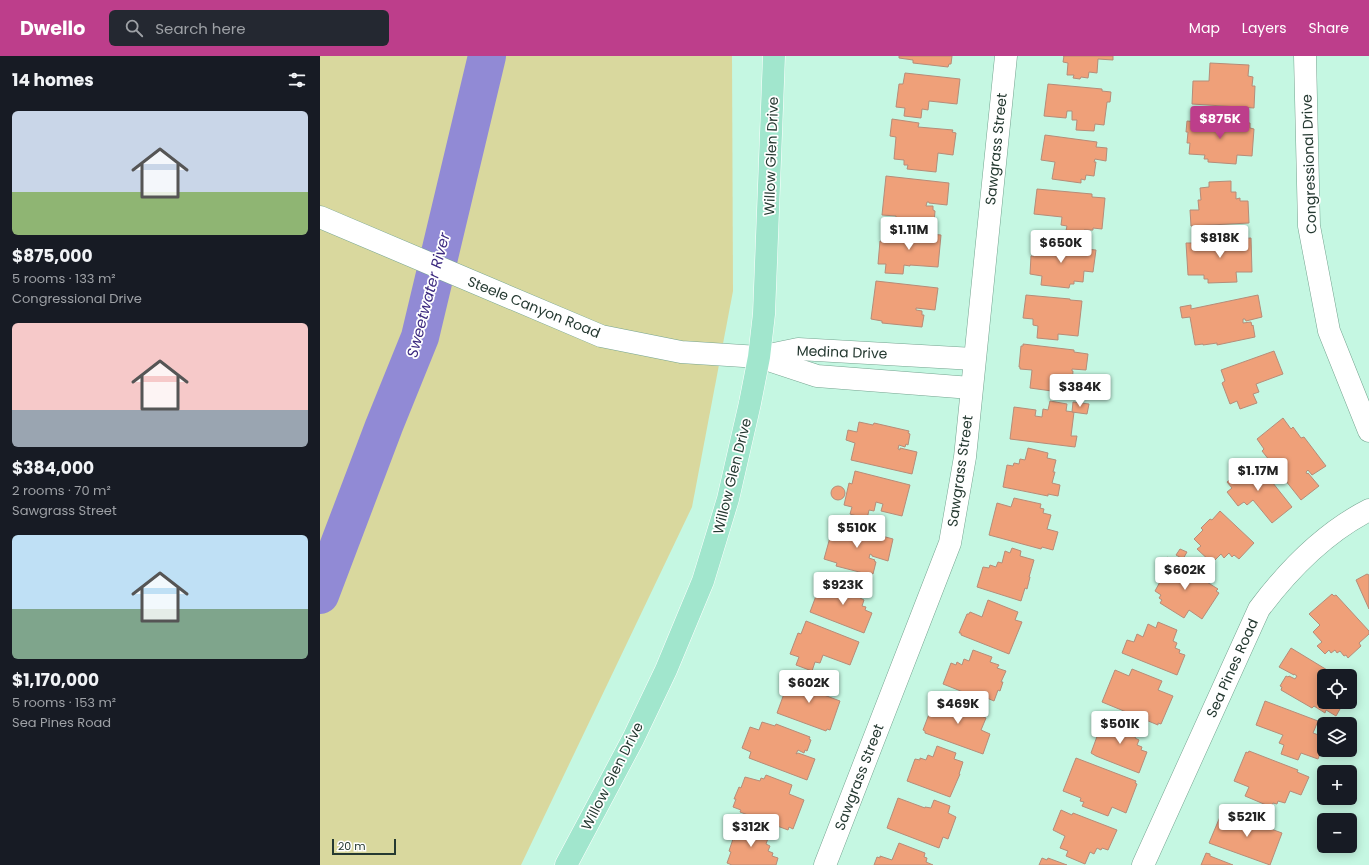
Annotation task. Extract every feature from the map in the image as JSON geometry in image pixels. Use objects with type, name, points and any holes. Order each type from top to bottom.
[{"type":"main road","name":"Willow Glen Drive","points":[[566,865],[633,739],[666,670],[703,581],[728,499],[750,403],[764,314],[774,56]]},
{"type":"street","name":"Sawgrass Street","points":[[825,865],[950,543],[965,458],[1006,56]]},
{"type":"street","name":"Congressional Drive","points":[[1305,56],[1309,226],[1329,331],[1369,431]]},
{"type":"street","name":"Steele Canyon Road","points":[[320,217],[601,336],[681,352],[758,357]]},
{"type":"street","name":"Medina Drive","points":[[758,357],[798,348],[974,359]]},
{"type":"street","name":"Medina Drive","points":[[758,357],[817,376],[972,388]]},
{"type":"street","name":"Sea Pines Road","points":[[1144,865],[1258,608],[1278,584],[1319,543],[1351,519],[1369,510]]},
{"type":"shaded area","points":[[320,56],[732,56],[733,291],[692,507],[521,865],[320,865]]},
{"type":"building","points":[[899,56],[952,56],[951,64],[949,64],[948,67],[913,63],[913,60],[899,58]]},
{"type":"building","points":[[1064,56],[1113,56],[1113,60],[1098,59],[1097,73],[1089,72],[1088,78],[1081,77],[1080,79],[1073,78],[1074,75],[1067,75],[1068,63],[1063,62]]},
{"type":"building","points":[[1210,63],[1249,65],[1248,76],[1253,77],[1252,86],[1255,86],[1254,108],[1192,104],[1193,81],[1209,81]]},
{"type":"building","points":[[905,73],[960,79],[957,104],[929,101],[928,110],[922,109],[921,118],[904,116],[905,108],[896,107],[899,84],[903,84]]},
{"type":"building","points":[[1048,84],[1102,89],[1102,91],[1111,92],[1110,102],[1107,102],[1104,125],[1095,124],[1094,131],[1076,130],[1077,120],[1072,120],[1072,111],[1067,111],[1066,118],[1044,116]]},
{"type":"building","points":[[892,119],[919,123],[918,127],[953,130],[952,132],[956,133],[953,155],[938,153],[936,172],[907,169],[908,165],[904,165],[904,160],[894,159],[896,137],[890,136]]},
{"type":"building","points":[[1199,119],[1250,123],[1250,128],[1254,129],[1252,156],[1237,155],[1236,164],[1208,162],[1208,159],[1204,159],[1205,155],[1189,154],[1190,143],[1187,143],[1188,132],[1186,132],[1187,121],[1199,122]]},
{"type":"building","points":[[1045,135],[1097,142],[1096,147],[1107,148],[1106,161],[1095,159],[1094,176],[1086,175],[1085,180],[1081,179],[1081,183],[1052,179],[1055,162],[1041,160]]},
{"type":"building","points":[[886,176],[949,183],[947,205],[927,202],[926,206],[933,206],[933,210],[935,211],[934,223],[896,219],[896,216],[882,215]]},
{"type":"building","points":[[1231,181],[1231,192],[1236,192],[1236,199],[1240,198],[1240,201],[1248,201],[1249,223],[1191,226],[1190,210],[1199,210],[1198,200],[1201,200],[1200,188],[1209,187],[1209,182]]},
{"type":"building","points":[[1037,189],[1092,194],[1092,197],[1105,198],[1102,229],[1093,228],[1093,230],[1084,230],[1083,237],[1065,235],[1067,226],[1061,225],[1062,217],[1034,214]]},
{"type":"building","points":[[886,230],[941,235],[938,267],[904,265],[903,274],[885,273],[886,264],[878,264],[880,241],[885,242]]},
{"type":"building","points":[[1251,238],[1252,272],[1236,272],[1237,282],[1208,283],[1208,279],[1204,279],[1204,275],[1188,275],[1186,243],[1195,243],[1195,241]]},
{"type":"building","points":[[1034,241],[1085,247],[1085,249],[1096,250],[1093,272],[1084,271],[1083,282],[1074,281],[1074,284],[1070,284],[1069,288],[1041,285],[1042,276],[1030,274],[1031,256],[1034,256]]},
{"type":"building","points":[[876,281],[938,288],[935,310],[916,308],[916,310],[922,311],[922,315],[924,315],[922,327],[882,323],[882,321],[871,319]]},
{"type":"building","points":[[1026,295],[1082,301],[1078,336],[1058,334],[1058,340],[1037,338],[1038,326],[1033,325],[1033,319],[1023,318]]},
{"type":"building","points":[[1258,295],[1262,317],[1246,321],[1243,319],[1243,323],[1251,322],[1252,326],[1253,325],[1255,337],[1217,345],[1217,343],[1195,345],[1190,317],[1182,318],[1180,307],[1191,305],[1191,309]]},
{"type":"building","points":[[1023,344],[1074,350],[1074,352],[1088,354],[1086,370],[1072,369],[1072,385],[1064,384],[1063,388],[1059,388],[1059,392],[1030,388],[1032,370],[1020,369],[1019,367],[1021,346],[1023,346]]},
{"type":"building","points":[[1274,351],[1283,374],[1256,384],[1259,392],[1253,394],[1257,403],[1240,409],[1237,401],[1230,404],[1222,383],[1225,381],[1221,370]]},
{"type":"building","points":[[1050,401],[1067,404],[1066,411],[1074,412],[1071,436],[1077,436],[1075,447],[1010,439],[1014,407],[1036,410],[1035,416],[1042,417],[1043,409],[1048,410]]},
{"type":"building","points":[[1073,402],[1089,404],[1087,414],[1072,412]]},
{"type":"building","points":[[1283,418],[1291,429],[1293,427],[1301,438],[1304,437],[1326,466],[1312,475],[1308,470],[1306,472],[1319,486],[1301,500],[1262,451],[1264,449],[1257,439]]},
{"type":"building","points":[[859,422],[873,425],[874,423],[909,431],[908,433],[910,434],[908,445],[906,444],[905,447],[899,445],[898,449],[900,450],[900,448],[917,452],[912,474],[851,460],[855,443],[846,440],[848,430],[857,432]]},
{"type":"building","points":[[1028,448],[1048,453],[1047,458],[1056,460],[1052,483],[1060,485],[1058,496],[1048,494],[1048,496],[1003,487],[1007,465],[1013,466],[1014,463],[1019,464],[1020,459],[1025,460]]},
{"type":"building","points":[[1257,463],[1292,507],[1272,523],[1253,500],[1247,505],[1244,502],[1238,506],[1227,492],[1232,488],[1227,482],[1246,466],[1248,470]]},
{"type":"building","points":[[855,471],[910,485],[902,516],[881,511],[883,504],[876,502],[874,511],[869,510],[867,519],[850,514],[852,507],[844,505],[849,483],[852,484]]},
{"type":"building","points":[[835,486],[841,486],[845,490],[845,496],[841,500],[835,500],[831,496],[831,490]]},
{"type":"building","points":[[1014,498],[1041,504],[1040,508],[1044,509],[1043,513],[1051,515],[1047,529],[1058,532],[1053,550],[1042,547],[1041,549],[989,535],[997,503],[1011,507]]},
{"type":"building","points":[[1220,511],[1254,543],[1239,559],[1234,555],[1232,557],[1229,553],[1224,558],[1221,554],[1212,563],[1197,549],[1201,546],[1194,539],[1203,530],[1201,528],[1210,519],[1212,520]]},
{"type":"building","points":[[834,523],[893,539],[888,561],[870,554],[869,558],[875,560],[874,561],[876,562],[873,574],[871,573],[871,575],[836,566],[837,563],[824,559]]},
{"type":"building","points":[[1012,548],[1021,551],[1020,556],[1034,560],[1027,589],[1025,588],[1021,601],[977,587],[983,567],[989,568],[990,565],[996,567],[998,562],[1002,563],[1005,551],[1010,553]]},
{"type":"building","points":[[1180,549],[1187,552],[1183,559],[1176,555]]},
{"type":"building","points":[[1167,557],[1218,589],[1216,591],[1219,593],[1202,619],[1189,610],[1184,618],[1160,603],[1162,600],[1159,598],[1161,595],[1155,591],[1161,580],[1159,579],[1165,569],[1161,567]]},
{"type":"building","points":[[1191,558],[1195,561],[1190,567],[1186,564]]},
{"type":"building","points":[[1195,561],[1199,563],[1195,569],[1191,567]]},
{"type":"building","points":[[1367,574],[1369,575],[1369,609],[1356,580]]},
{"type":"building","points":[[845,580],[864,587],[860,598],[864,600],[862,606],[866,607],[865,610],[872,613],[864,633],[810,612],[819,588],[830,592],[834,582],[843,585]]},
{"type":"building","points":[[1332,594],[1334,596],[1336,595],[1369,631],[1369,634],[1359,643],[1361,646],[1348,658],[1340,651],[1337,653],[1335,650],[1331,653],[1329,650],[1325,654],[1317,646],[1322,642],[1313,632],[1320,625],[1309,614]]},
{"type":"building","points":[[988,600],[1018,612],[1015,620],[1022,622],[1009,654],[959,633],[967,614],[970,612],[982,617]]},
{"type":"building","points":[[806,621],[859,642],[850,665],[823,655],[820,663],[815,662],[812,671],[796,665],[799,657],[790,654],[798,633],[801,634]]},
{"type":"building","points":[[1158,622],[1177,630],[1173,641],[1177,643],[1175,648],[1180,650],[1179,653],[1185,655],[1177,675],[1122,653],[1127,640],[1134,642],[1137,634],[1143,637],[1148,624],[1156,628]]},
{"type":"building","points":[[1291,648],[1326,669],[1317,669],[1317,708],[1314,706],[1312,708],[1281,690],[1282,687],[1280,686],[1286,676],[1295,679],[1297,676],[1279,667]]},
{"type":"building","points":[[973,650],[992,657],[990,662],[999,665],[997,668],[1006,671],[1001,682],[1003,682],[1000,691],[998,690],[994,701],[987,698],[986,701],[943,684],[951,663],[956,665],[957,662],[962,665],[964,659],[969,661]]},
{"type":"building","points":[[1132,669],[1162,681],[1158,690],[1173,696],[1161,724],[1158,723],[1158,725],[1102,702],[1115,670],[1129,676]]},
{"type":"building","points":[[803,677],[828,686],[824,695],[840,701],[830,730],[827,729],[826,731],[777,713],[789,680],[796,683],[797,679],[801,681]]},
{"type":"building","points":[[951,697],[977,706],[976,710],[980,712],[979,715],[986,718],[981,730],[990,734],[983,754],[925,733],[923,730],[934,701],[948,706]]},
{"type":"building","points":[[1265,701],[1317,721],[1313,733],[1317,734],[1318,759],[1301,753],[1298,760],[1281,754],[1284,745],[1279,743],[1283,735],[1256,725]]},
{"type":"building","points":[[1319,709],[1340,709],[1336,716],[1326,710],[1325,713]]},
{"type":"building","points":[[1103,720],[1118,725],[1120,720],[1139,727],[1135,738],[1139,740],[1137,745],[1142,747],[1141,750],[1147,752],[1139,773],[1091,753]]},
{"type":"building","points":[[762,722],[775,726],[776,724],[810,737],[809,739],[811,740],[807,751],[805,750],[804,753],[798,750],[796,754],[798,753],[815,759],[807,780],[749,758],[751,752],[742,748],[750,727],[759,730]]},
{"type":"building","points":[[937,746],[956,753],[954,759],[963,762],[960,774],[950,797],[907,781],[915,759],[920,760],[920,758],[926,760],[928,755],[933,757]]},
{"type":"building","points":[[1249,751],[1298,770],[1297,772],[1309,777],[1301,795],[1290,791],[1285,803],[1278,801],[1277,804],[1273,803],[1271,807],[1245,796],[1249,787],[1234,781],[1246,752],[1248,753]]},
{"type":"building","points":[[1076,758],[1136,781],[1135,783],[1137,784],[1126,813],[1112,807],[1108,816],[1082,806],[1084,802],[1080,801],[1081,798],[1063,791]]},
{"type":"building","points":[[766,775],[792,785],[789,794],[804,800],[793,829],[789,827],[788,830],[740,812],[741,810],[733,807],[736,799],[734,799],[739,787],[741,788],[745,777],[760,781],[761,778],[764,779]]},
{"type":"building","points":[[898,798],[925,808],[931,808],[934,800],[950,806],[948,813],[956,817],[948,839],[943,837],[939,848],[887,828]]},
{"type":"building","points":[[1061,810],[1072,815],[1073,813],[1117,830],[1108,850],[1102,848],[1101,850],[1097,848],[1094,854],[1090,852],[1085,864],[1066,856],[1068,851],[1060,848],[1065,836],[1053,830]]},
{"type":"building","points":[[1222,812],[1242,820],[1240,826],[1246,828],[1248,821],[1254,823],[1257,815],[1274,821],[1271,829],[1282,833],[1270,865],[1209,843]]},
{"type":"building","points":[[750,826],[760,830],[761,827],[766,830],[766,832],[770,833],[766,844],[770,846],[768,851],[773,853],[772,856],[778,858],[776,865],[732,865],[727,863],[731,852],[729,851],[733,839],[735,840],[740,827],[749,830]]},
{"type":"building","points":[[899,843],[925,853],[924,857],[927,858],[926,862],[933,865],[874,865],[877,857],[880,858],[880,856],[892,860]]},
{"type":"building","points":[[1206,853],[1210,854],[1210,856],[1233,865],[1201,865]]},
{"type":"building","points":[[1042,858],[1047,860],[1048,858],[1067,865],[1039,865]]},
{"type":"waterway","name":"Sweetwater River","points":[[320,595],[384,426],[420,337],[487,56]]}]
